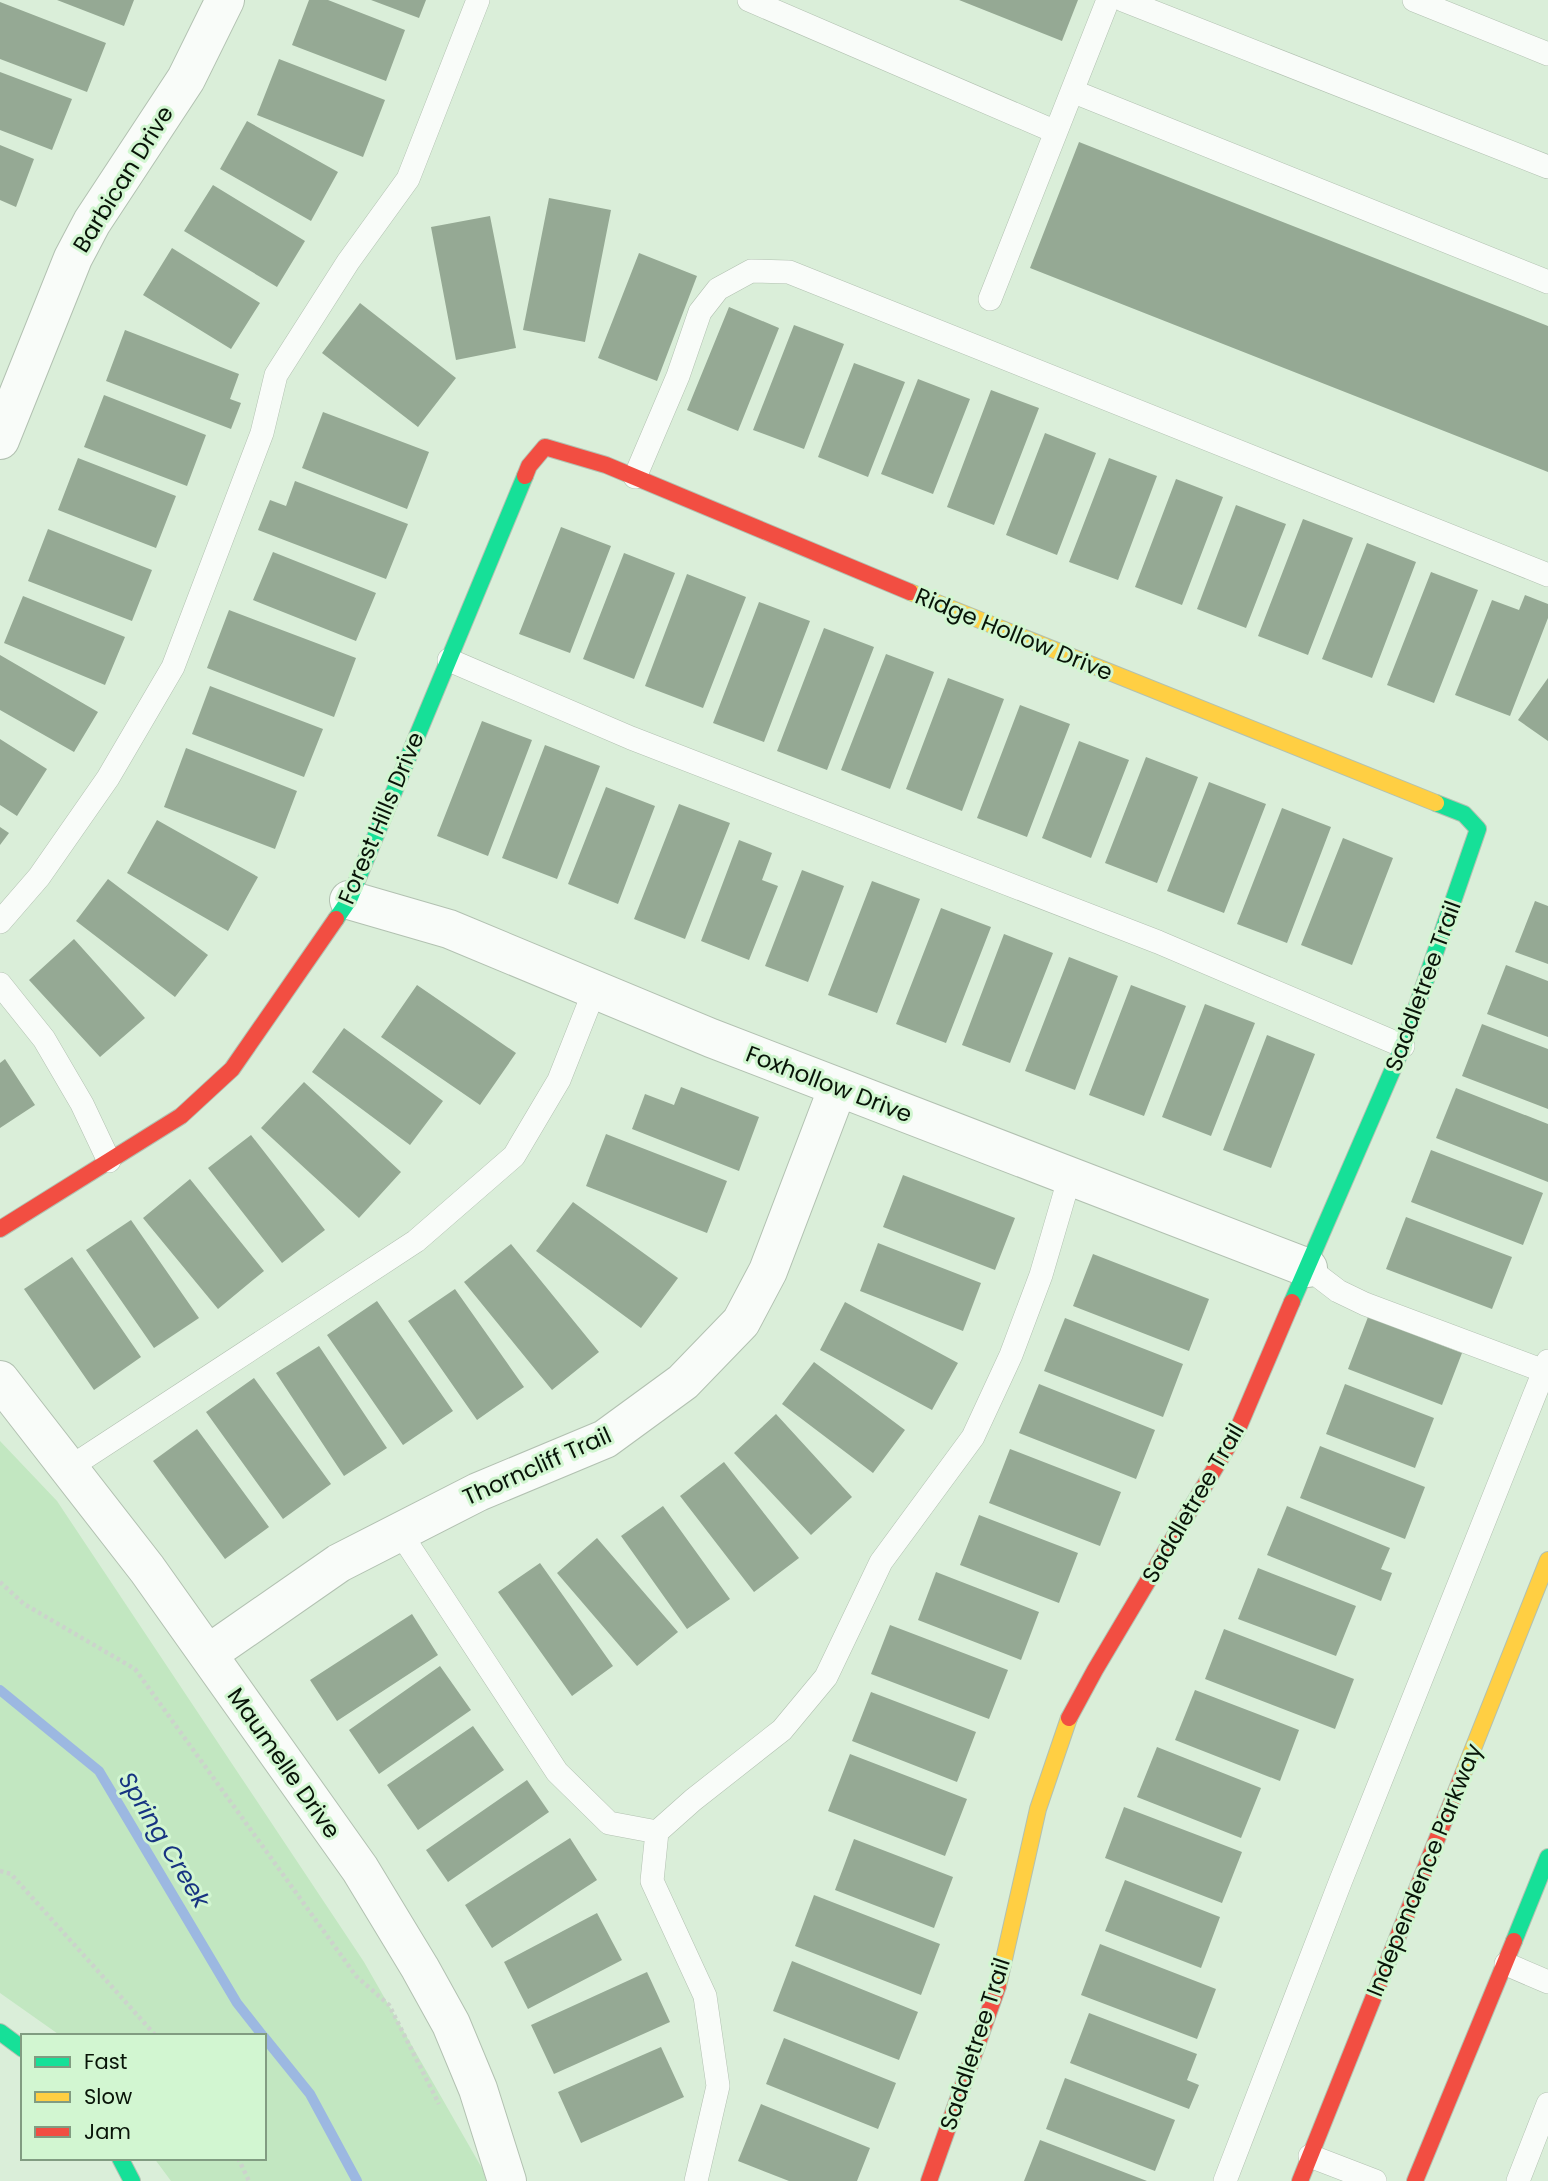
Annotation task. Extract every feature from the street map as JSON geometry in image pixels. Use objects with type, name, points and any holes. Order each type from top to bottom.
[{"type":"street","name":"Barbican Drive","points":[[0,440],[74,258],[92,222],[186,79],[225,0]]},
{"type":"street","name":"Ridge Hollow Drive","points":[[545,447],[606,465],[999,629],[1464,814],[1478,829]]},
{"type":"street","name":"Forest Hills Drive","points":[[0,1229],[181,1116],[232,1069],[349,900],[528,466],[545,447]]},
{"type":"street","name":"Saddletree Trail","points":[[929,2181],[996,1993],[1038,1809],[1065,1726],[1094,1670],[1237,1431],[1403,1046],[1478,829]]},
{"type":"street","name":"Foxhollow Drive","points":[[349,900],[449,929],[711,1038],[1308,1268]]},
{"type":"street","name":"Thorncliff Trail","points":[[208,1654],[338,1563],[478,1492],[605,1439],[683,1382],[741,1322],[768,1271],[838,1087]]},
{"type":"street","name":"Maumelle Drive","points":[[0,1380],[147,1569],[360,1869],[451,2025],[478,2089],[507,2181]]},
{"type":"street","name":"Independence Parkway","points":[[1300,2181],[1548,1560]]},
{"type":"street","points":[[1415,2181],[1548,1857]]},
{"type":"street","points":[[0,2032],[21,2048]]},
{"type":"street","points":[[121,2160],[132,2181]]},
{"type":"lane","points":[[0,922],[39,877],[108,778],[173,667],[262,433],[276,375],[348,262],[408,179],[478,0]]},
{"type":"lane","points":[[749,0],[1056,132]]},
{"type":"lane","points":[[990,299],[1108,0]]},
{"type":"lane","points":[[1123,0],[1548,167]]},
{"type":"lane","points":[[1414,0],[1548,54]]},
{"type":"lane","points":[[1072,91],[1548,282]]},
{"type":"lane","points":[[635,477],[678,376],[700,312],[718,289],[751,271],[789,272],[1548,575]]},
{"type":"lane","points":[[449,660],[631,738],[1158,942],[1403,1046]]},
{"type":"lane","points":[[0,984],[44,1039],[82,1104],[109,1161]]},
{"type":"lane","points":[[69,1468],[416,1241],[514,1156],[559,1080],[595,989]]},
{"type":"lane","points":[[696,2181],[718,2086],[705,1996],[652,1881],[657,1832],[782,1730],[827,1678],[881,1562],[974,1437],[1012,1356],[1041,1275],[1070,1177]]},
{"type":"lane","points":[[1225,2181],[1341,1880],[1546,1366],[1365,1304],[1338,1291],[1308,1268]]},
{"type":"lane","points":[[399,1531],[557,1772],[609,1823],[657,1832]]},
{"type":"lane","points":[[1506,1964],[1548,1982]]},
{"type":"lane","points":[[1518,2181],[1548,2104]]},
{"type":"lane","points":[[1310,2155],[1374,2181]]},
{"type":"path","points":[[0,1582],[24,1604],[135,1669],[356,1976],[389,2005],[441,2108]]},
{"type":"path","points":[[0,1871],[11,1874],[154,2034]]},
{"type":"path","points":[[239,2160],[249,2181]]},
{"type":"green space","points":[[0,1441],[57,1501],[364,1962],[483,2170],[486,2181],[171,2181],[155,2160],[266,2160],[266,2034],[58,2034],[0,1993]]},
{"type":"building","points":[[57,0],[134,0],[124,26]]},
{"type":"building","points":[[309,0],[328,0],[405,30],[386,81],[292,45]]},
{"type":"building","points":[[371,0],[426,0],[419,18]]},
{"type":"building","points":[[959,0],[1078,0],[1062,41]]},
{"type":"building","points":[[0,2],[106,43],[87,92],[0,59]]},
{"type":"building","points":[[279,59],[385,100],[363,157],[257,115]]},
{"type":"building","points":[[0,72],[72,99],[52,150],[0,130]]},
{"type":"building","points":[[247,121],[338,172],[311,221],[220,169]]},
{"type":"building","points":[[1079,142],[1548,326],[1548,472],[1030,268]]},
{"type":"building","points":[[0,145],[34,159],[16,207],[0,200]]},
{"type":"building","points":[[213,185],[305,241],[277,287],[184,231]]},
{"type":"building","points":[[549,198],[611,210],[585,342],[523,330]]},
{"type":"building","points":[[490,216],[516,348],[456,360],[431,227]]},
{"type":"building","points":[[172,248],[260,303],[231,349],[143,295]]},
{"type":"building","points":[[639,253],[697,276],[657,381],[598,358]]},
{"type":"building","points":[[360,303],[456,378],[418,427],[322,353]]},
{"type":"building","points":[[729,307],[779,328],[738,431],[687,410]]},
{"type":"building","points":[[794,325],[844,344],[804,449],[753,430]]},
{"type":"building","points":[[125,330],[239,374],[230,399],[241,403],[231,429],[106,381]]},
{"type":"building","points":[[854,363],[905,382],[868,477],[818,457]]},
{"type":"building","points":[[918,379],[970,399],[933,494],[881,474]]},
{"type":"building","points":[[991,390],[1039,408],[994,525],[947,507]]},
{"type":"building","points":[[104,395],[206,435],[187,486],[84,447]]},
{"type":"building","points":[[323,412],[429,452],[407,509],[302,468]]},
{"type":"building","points":[[1045,433],[1096,453],[1057,555],[1006,535]]},
{"type":"building","points":[[78,458],[176,496],[156,548],[58,510]]},
{"type":"building","points":[[1109,458],[1157,476],[1118,580],[1069,562]]},
{"type":"building","points":[[1176,479],[1223,497],[1182,605],[1135,587]]},
{"type":"building","points":[[295,481],[408,524],[386,579],[258,530],[270,500],[286,506]]},
{"type":"building","points":[[1236,505],[1286,524],[1246,628],[1197,609]]},
{"type":"building","points":[[1303,519],[1353,538],[1308,655],[1258,636]]},
{"type":"building","points":[[561,527],[611,546],[570,653],[519,634]]},
{"type":"building","points":[[48,529],[152,570],[132,621],[28,581]]},
{"type":"building","points":[[1367,543],[1416,562],[1372,678],[1322,659]]},
{"type":"building","points":[[273,552],[376,593],[356,641],[253,600]]},
{"type":"building","points":[[624,553],[675,573],[634,679],[583,659]]},
{"type":"building","points":[[1431,572],[1478,590],[1434,703],[1387,685]]},
{"type":"building","points":[[687,574],[746,597],[703,708],[645,686]]},
{"type":"building","points":[[1525,595],[1548,604],[1548,618],[1510,716],[1455,695],[1492,600],[1519,610]]},
{"type":"building","points":[[23,596],[125,637],[105,685],[4,643]]},
{"type":"building","points":[[759,602],[810,621],[764,742],[713,723]]},
{"type":"building","points":[[229,610],[356,658],[334,717],[207,668]]},
{"type":"building","points":[[824,628],[874,647],[827,770],[777,751]]},
{"type":"building","points":[[886,654],[934,672],[890,789],[841,770]]},
{"type":"building","points":[[0,655],[98,712],[74,752],[0,710]]},
{"type":"building","points":[[948,678],[1004,699],[962,811],[906,789]]},
{"type":"building","points":[[1548,678],[1548,741],[1518,720]]},
{"type":"building","points":[[210,686],[323,729],[304,777],[192,734]]},
{"type":"building","points":[[1020,705],[1070,724],[1027,837],[977,818]]},
{"type":"building","points":[[482,721],[532,740],[488,856],[437,836]]},
{"type":"building","points":[[0,739],[47,769],[17,816],[0,805]]},
{"type":"building","points":[[1079,741],[1129,760],[1091,858],[1042,838]]},
{"type":"building","points":[[545,745],[600,766],[557,879],[502,858]]},
{"type":"building","points":[[186,748],[297,791],[275,849],[164,807]]},
{"type":"building","points":[[1146,757],[1198,777],[1157,883],[1105,863]]},
{"type":"building","points":[[1209,782],[1266,804],[1224,913],[1167,891]]},
{"type":"building","points":[[606,787],[655,806],[618,904],[568,884]]},
{"type":"building","points":[[679,804],[730,823],[685,939],[634,919]]},
{"type":"building","points":[[1282,808],[1331,827],[1287,943],[1237,924]]},
{"type":"building","points":[[157,820],[258,877],[228,931],[127,873]]},
{"type":"building","points":[[0,827],[9,833],[0,845]]},
{"type":"building","points":[[1343,838],[1393,858],[1352,965],[1301,945]]},
{"type":"building","points":[[739,840],[772,853],[762,880],[778,886],[749,960],[701,941]]},
{"type":"building","points":[[802,870],[844,886],[808,982],[765,966]]},
{"type":"building","points":[[108,879],[208,955],[175,997],[76,921]]},
{"type":"building","points":[[872,881],[920,899],[877,1013],[828,995]]},
{"type":"building","points":[[1535,901],[1548,906],[1548,964],[1515,952]]},
{"type":"building","points":[[941,908],[991,927],[946,1043],[896,1024]]},
{"type":"building","points":[[1004,934],[1053,953],[1010,1063],[962,1045]]},
{"type":"building","points":[[74,939],[145,1018],[100,1057],[29,980]]},
{"type":"building","points":[[1069,957],[1118,976],[1075,1090],[1025,1071]]},
{"type":"building","points":[[1506,965],[1548,981],[1548,1037],[1487,1014]]},
{"type":"building","points":[[417,985],[516,1053],[480,1105],[381,1037]]},
{"type":"building","points":[[1131,985],[1186,1006],[1144,1116],[1089,1095]]},
{"type":"building","points":[[1205,1004],[1255,1023],[1211,1136],[1162,1117]]},
{"type":"building","points":[[1482,1024],[1548,1049],[1548,1109],[1462,1076]]},
{"type":"building","points":[[344,1028],[443,1101],[410,1145],[312,1072]]},
{"type":"building","points":[[1267,1035],[1315,1054],[1271,1168],[1223,1150]]},
{"type":"building","points":[[5,1059],[35,1105],[0,1128],[0,1063]]},
{"type":"building","points":[[304,1082],[401,1172],[359,1218],[261,1128]]},
{"type":"building","points":[[681,1087],[759,1117],[739,1171],[632,1129],[645,1094],[674,1105]]},
{"type":"building","points":[[1456,1088],[1548,1124],[1548,1182],[1436,1138]]},
{"type":"building","points":[[606,1134],[727,1181],[707,1233],[586,1186]]},
{"type":"building","points":[[251,1135],[325,1230],[282,1263],[208,1168]]},
{"type":"building","points":[[1431,1150],[1543,1193],[1523,1245],[1411,1202]]},
{"type":"building","points":[[903,1175],[1015,1218],[995,1270],[883,1227]]},
{"type":"building","points":[[190,1179],[264,1271],[218,1309],[143,1218]]},
{"type":"building","points":[[573,1202],[678,1278],[641,1328],[536,1251]]},
{"type":"building","points":[[1406,1217],[1512,1257],[1492,1309],[1386,1269]]},
{"type":"building","points":[[131,1220],[199,1318],[154,1348],[86,1250]]},
{"type":"building","points":[[878,1243],[981,1283],[963,1331],[860,1291]]},
{"type":"building","points":[[511,1244],[599,1352],[552,1390],[464,1282]]},
{"type":"building","points":[[1093,1254],[1209,1299],[1189,1351],[1073,1306]]},
{"type":"building","points":[[72,1257],[141,1357],[94,1390],[24,1289]]},
{"type":"building","points":[[455,1289],[524,1387],[477,1420],[408,1321]]},
{"type":"building","points":[[377,1301],[453,1411],[403,1445],[327,1335]]},
{"type":"building","points":[[845,1302],[958,1363],[932,1410],[820,1350]]},
{"type":"building","points":[[1368,1317],[1462,1353],[1442,1405],[1348,1369]]},
{"type":"building","points":[[1065,1318],[1183,1364],[1163,1417],[1044,1371]]},
{"type":"building","points":[[319,1346],[387,1448],[344,1476],[276,1373]]},
{"type":"building","points":[[814,1362],[905,1430],[873,1473],[782,1404]]},
{"type":"building","points":[[254,1378],[331,1484],[283,1519],[206,1412]]},
{"type":"building","points":[[1039,1384],[1155,1430],[1136,1479],[1019,1433]]},
{"type":"building","points":[[1345,1384],[1434,1418],[1415,1468],[1326,1434]]},
{"type":"building","points":[[776,1414],[852,1497],[811,1535],[734,1453]]},
{"type":"building","points":[[197,1429],[269,1527],[225,1559],[153,1461]]},
{"type":"building","points":[[1320,1446],[1425,1487],[1405,1539],[1300,1498]]},
{"type":"building","points":[[1010,1449],[1121,1492],[1100,1546],[989,1503]]},
{"type":"building","points":[[724,1462],[799,1558],[754,1592],[680,1496]]},
{"type":"building","points":[[663,1506],[730,1599],[687,1629],[621,1536]]},
{"type":"building","points":[[1287,1506],[1390,1548],[1381,1569],[1392,1573],[1381,1601],[1267,1555]]},
{"type":"building","points":[[979,1515],[1078,1553],[1059,1603],[960,1565]]},
{"type":"building","points":[[597,1538],[678,1632],[637,1666],[557,1573]]},
{"type":"building","points":[[540,1563],[613,1666],[572,1696],[498,1592]]},
{"type":"building","points":[[1258,1568],[1356,1606],[1336,1656],[1238,1619]]},
{"type":"building","points":[[936,1572],[1039,1612],[1021,1660],[918,1620]]},
{"type":"building","points":[[412,1614],[438,1655],[337,1721],[310,1680]]},
{"type":"building","points":[[890,1625],[1008,1670],[989,1719],[871,1674]]},
{"type":"building","points":[[1224,1629],[1354,1679],[1335,1729],[1205,1679]]},
{"type":"building","points":[[440,1666],[471,1710],[379,1774],[349,1730]]},
{"type":"building","points":[[1195,1690],[1299,1730],[1280,1781],[1175,1740]]},
{"type":"building","points":[[871,1692],[976,1732],[957,1782],[852,1741]]},
{"type":"building","points":[[473,1726],[504,1770],[418,1830],[387,1785]]},
{"type":"building","points":[[1157,1747],[1261,1788],[1241,1838],[1137,1797]]},
{"type":"building","points":[[850,1754],[967,1799],[945,1856],[828,1811]]},
{"type":"building","points":[[527,1780],[549,1812],[448,1882],[426,1850]]},
{"type":"building","points":[[1124,1807],[1242,1852],[1222,1903],[1105,1858]]},
{"type":"building","points":[[570,1838],[597,1880],[492,1948],[465,1905]]},
{"type":"building","points":[[854,1839],[953,1877],[934,1928],[835,1890]]},
{"type":"building","points":[[1125,1880],[1220,1917],[1201,1968],[1105,1931]]},
{"type":"building","points":[[814,1895],[940,1944],[921,1995],[795,1946]]},
{"type":"building","points":[[597,1913],[622,1960],[528,2009],[504,1962]]},
{"type":"building","points":[[1100,1944],[1216,1989],[1197,2039],[1081,1995]]},
{"type":"building","points":[[792,1961],[918,2012],[899,2060],[773,2011]]},
{"type":"building","points":[[647,1972],[670,2022],[554,2074],[531,2025]]},
{"type":"building","points":[[1089,2013],[1197,2054],[1187,2080],[1199,2085],[1189,2109],[1070,2063]]},
{"type":"building","points":[[784,2038],[896,2083],[878,2129],[766,2084]]},
{"type":"building","points":[[661,2047],[684,2097],[581,2143],[558,2092]]},
{"type":"building","points":[[1065,2078],[1175,2120],[1155,2171],[1046,2129]]},
{"type":"building","points":[[761,2104],[870,2148],[857,2181],[789,2181],[738,2161]]},
{"type":"building","points":[[1040,2140],[1147,2181],[1024,2181]]},
{"type":"waterway","name":"Spring Creek","points":[[0,1690],[99,1771],[237,2003],[261,2034]]},
{"type":"waterway","name":"Spring Creek","points":[[266,2039],[310,2094],[357,2181]]},
{"type":"traffic: fast","points":[[336,919],[349,900],[525,476]]},
{"type":"traffic: fast","points":[[1292,1302],[1403,1046],[1478,829],[1464,814],[1436,803]]},
{"type":"traffic: fast","points":[[1514,1941],[1548,1857]]},
{"type":"traffic: fast","points":[[0,2032],[21,2048]]},
{"type":"traffic: fast","points":[[121,2160],[132,2181]]},
{"type":"traffic: slow","points":[[910,592],[1436,803]]},
{"type":"traffic: slow","points":[[1463,1774],[1548,1560]]},
{"type":"traffic: slow","points":[[998,1986],[1038,1809],[1069,1718]]},
{"type":"traffic: jam","points":[[525,476],[529,466],[545,447],[606,465],[910,592]]},
{"type":"traffic: jam","points":[[0,1229],[181,1116],[232,1069],[336,919]]},
{"type":"traffic: jam","points":[[1069,1718],[1237,1431],[1292,1302]]},
{"type":"traffic: jam","points":[[1300,2181],[1463,1774]]},
{"type":"traffic: jam","points":[[1415,2181],[1514,1941]]},
{"type":"traffic: jam","points":[[929,2181],[998,1986]]}]
